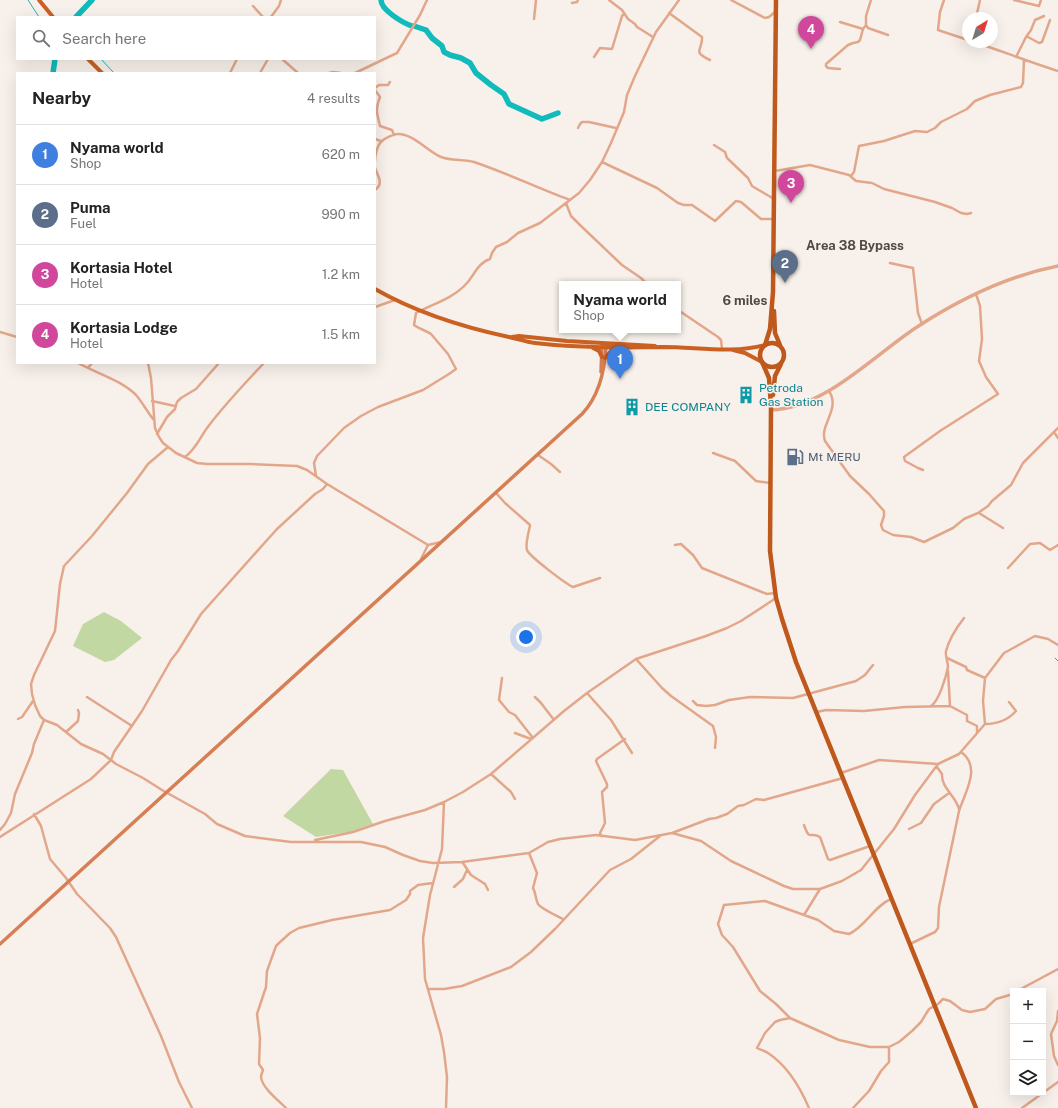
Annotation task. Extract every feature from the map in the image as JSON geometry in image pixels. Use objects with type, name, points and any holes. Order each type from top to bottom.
[{"type":"highway","points":[[771,408],[775,376],[784,356],[775,334],[773,292],[776,0]]},
{"type":"highway","points":[[773,292],[769,335],[760,354],[769,378],[771,408],[770,544],[776,595],[788,641],[976,1108]]},
{"type":"highway","points":[[765,345],[774,343],[782,348]]},
{"type":"highway","points":[[762,362],[772,367],[778,366],[781,363]]},
{"type":"main road","points":[[39,0],[51,16]]},
{"type":"main road","points":[[89,60],[101,72]]},
{"type":"main road","points":[[376,290],[394,300],[420,311],[465,326],[512,337],[518,340],[535,343],[590,347],[604,345],[650,345],[662,347]]},
{"type":"main road","points":[[512,337],[519,336],[625,348],[662,347],[727,349],[754,348],[765,345]]},
{"type":"main road","points":[[0,944],[588,409],[595,398],[602,380],[604,345]]},
{"type":"main road","points":[[590,347],[597,350],[604,358]]},
{"type":"main road","points":[[604,358],[611,351],[625,348]]},
{"type":"main road","points":[[727,349],[745,353],[762,362]]},
{"type":"street","points":[[272,16],[279,6],[281,0]]},
{"type":"street","points":[[357,72],[397,53],[420,15],[427,0]]},
{"type":"street","points":[[532,0],[536,4]]},
{"type":"street","points":[[534,19],[536,0]]},
{"type":"street","points":[[572,4],[578,0]]},
{"type":"street","points":[[609,0],[622,10],[637,27],[653,37]]},
{"type":"street","points":[[614,0],[616,5]]},
{"type":"street","points":[[316,476],[314,463],[317,456],[344,428],[361,416],[423,390],[456,369],[448,354],[435,339],[427,331],[417,328],[414,325],[416,313],[440,302],[459,289],[467,283],[484,261],[490,259],[496,247],[502,245],[518,233],[540,223],[584,188],[602,162],[624,112],[626,99],[635,76],[653,37],[679,0]]},
{"type":"street","points":[[731,0],[765,18],[776,12]]},
{"type":"street","points":[[840,69],[828,68],[826,64],[848,45],[860,40],[863,29],[866,25],[866,16],[871,0]]},
{"type":"street","points":[[944,0],[937,26],[938,30],[962,37]]},
{"type":"street","points":[[977,12],[980,0]]},
{"type":"street","points":[[1014,0],[1039,6],[1041,0]]},
{"type":"street","points":[[253,6],[263,16]]},
{"type":"street","points":[[669,13],[702,37],[699,53],[701,56],[710,60]]},
{"type":"street","points":[[594,57],[600,48],[612,49],[622,16],[624,14]]},
{"type":"street","points":[[1016,57],[1035,20],[1044,16]]},
{"type":"street","points":[[1026,37],[1028,36],[1039,43],[1042,42],[1050,20]]},
{"type":"street","points":[[840,22],[863,29]]},
{"type":"street","points":[[866,25],[868,28],[888,35]]},
{"type":"street","points":[[992,48],[1058,71]]},
{"type":"street","points":[[230,72],[236,60]]},
{"type":"street","points":[[261,72],[267,60]]},
{"type":"street","points":[[283,60],[297,72]]},
{"type":"street","points":[[851,176],[854,172],[858,146],[884,141],[915,131],[927,132],[935,128],[941,122],[967,109],[975,101],[990,95],[1021,87],[1023,83],[1024,60]]},
{"type":"street","points":[[376,88],[379,85],[388,85],[390,82]]},
{"type":"street","points":[[376,91],[380,97],[376,110],[380,126],[392,130],[394,134]]},
{"type":"street","points":[[578,128],[580,124],[586,122],[616,128]]},
{"type":"street","points":[[376,156],[382,141],[394,134],[403,134],[442,157],[472,162],[514,176],[524,182],[530,182],[570,200]]},
{"type":"street","points":[[376,139],[382,141]]},
{"type":"street","points":[[714,145],[725,152],[727,158],[748,178],[752,186],[774,200]]},
{"type":"street","points":[[602,162],[657,188],[678,203],[692,205],[715,221],[736,201],[741,202],[761,219],[774,219]]},
{"type":"street","points":[[774,172],[810,165],[851,176],[856,180],[884,189],[935,202],[952,208],[961,214],[971,213]]},
{"type":"street","points":[[376,171],[380,181],[378,188],[376,189]]},
{"type":"street","points":[[566,203],[571,216],[622,265],[644,281]]},
{"type":"street","points":[[890,263],[914,268],[916,300],[918,313],[922,324]]},
{"type":"street","points":[[771,408],[782,409],[797,405],[829,391],[896,341],[922,324],[976,294],[1010,279],[1058,266]]},
{"type":"street","points":[[923,470],[905,461],[904,457],[940,430],[998,394],[986,377],[979,361],[982,339],[980,306],[976,294]]},
{"type":"street","points":[[376,307],[394,300]]},
{"type":"street","points":[[681,312],[718,337],[721,340],[722,349]]},
{"type":"street","points":[[0,332],[16,337]]},
{"type":"street","points":[[80,364],[129,390],[140,400],[154,420]]},
{"type":"street","points":[[88,368],[91,364]]},
{"type":"street","points":[[148,364],[154,420],[157,434],[163,443],[184,458],[207,464],[250,464],[297,466],[304,468],[327,484],[428,545],[443,541]]},
{"type":"street","points":[[157,434],[181,398],[196,389],[218,364]]},
{"type":"street","points":[[184,458],[191,452],[207,428],[263,364]]},
{"type":"street","points":[[829,391],[833,397],[833,402],[831,414],[824,432],[823,437],[825,441],[850,476],[884,511],[881,525],[884,531],[893,535],[911,537],[924,542],[953,528],[967,518],[978,513],[1011,485],[1022,463],[1058,428]]},
{"type":"street","points":[[152,400],[175,406]]},
{"type":"street","points":[[1054,432],[1058,438]]},
{"type":"street","points":[[168,447],[148,464],[127,493],[92,536],[64,566],[60,584],[54,633],[32,679],[32,694],[40,716],[44,720],[57,725],[81,744],[205,814],[217,824],[238,834],[262,839],[292,842],[361,842],[385,847],[403,856],[420,861],[462,862],[529,853],[556,840],[591,835],[635,840],[672,833],[709,818],[716,818],[727,814],[738,806],[744,805],[756,799],[764,800],[842,775],[879,760],[938,766]]},
{"type":"street","points":[[713,453],[735,461],[756,481],[770,483]]},
{"type":"street","points":[[538,455],[560,472]]},
{"type":"street","points":[[0,837],[91,779],[111,760],[114,752],[142,711],[171,660],[201,614],[277,529],[327,484]]},
{"type":"street","points":[[496,493],[530,525],[527,548],[530,554],[542,564],[573,588],[600,578]]},
{"type":"street","points":[[978,513],[1003,528]]},
{"type":"street","points":[[1008,568],[1030,544],[1040,543],[1050,550],[1058,545]]},
{"type":"street","points":[[675,545],[680,544],[693,555],[702,568],[767,594],[776,595]]},
{"type":"street","points":[[419,563],[428,545]]},
{"type":"street","points":[[312,841],[320,838],[353,832],[425,810],[463,792],[492,774],[587,693],[636,659],[727,628],[741,621],[776,595]]},
{"type":"street","points":[[950,706],[946,651],[964,618]]},
{"type":"street","points":[[985,724],[983,701],[985,678],[1004,653],[1036,636],[1048,639],[1058,646]]},
{"type":"street","points":[[947,658],[966,667],[967,670],[985,678]]},
{"type":"street","points":[[636,659],[666,692],[713,726],[716,737],[715,748]]},
{"type":"street","points":[[692,701],[697,705],[706,706],[719,704],[729,700],[750,697],[793,698],[862,679],[873,664]]},
{"type":"street","points":[[930,707],[936,701],[943,685],[948,666]]},
{"type":"street","points":[[502,678],[499,700],[509,712],[515,714],[532,739]]},
{"type":"street","points":[[587,693],[611,720],[632,752]]},
{"type":"street","points":[[87,696],[132,726]]},
{"type":"street","points":[[535,698],[541,703],[554,720]]},
{"type":"street","points":[[18,719],[24,714],[34,700]]},
{"type":"street","points":[[672,833],[701,840],[731,861],[793,889],[820,889],[842,881],[854,875],[863,867],[894,828],[915,795],[938,766],[959,754],[985,724],[999,722],[1016,711],[1009,702]]},
{"type":"street","points":[[816,712],[826,710],[864,711],[905,707],[950,706],[967,715],[967,720],[977,726],[977,734]]},
{"type":"street","points":[[66,732],[78,721],[78,710]]},
{"type":"street","points":[[0,830],[11,813],[15,794],[44,720]]},
{"type":"street","points":[[515,732],[532,739]]},
{"type":"street","points":[[601,836],[600,833],[605,823],[602,792],[607,788],[607,784],[596,761],[624,739]]},
{"type":"street","points":[[910,944],[935,932],[938,928],[939,907],[959,811],[970,785],[972,768],[969,759],[961,752]]},
{"type":"street","points":[[938,766],[942,774],[942,781],[949,793],[957,802],[959,811]]},
{"type":"street","points":[[492,774],[511,792],[515,799]]},
{"type":"street","points":[[909,829],[921,823],[934,804],[949,793]]},
{"type":"street","points":[[444,802],[442,849],[433,883],[423,938],[424,970],[444,1052],[446,1108]]},
{"type":"street","points":[[34,814],[41,826],[50,859],[77,894],[110,928],[116,937],[158,1029],[179,1082],[192,1108]]},
{"type":"street","points":[[804,825],[807,834],[810,836],[820,837],[830,860],[870,846]]},
{"type":"street","points":[[428,989],[444,989],[462,986],[506,970],[531,952],[555,929],[610,870],[631,859],[661,835]]},
{"type":"street","points":[[529,853],[537,872],[533,888],[539,905],[563,919]]},
{"type":"street","points":[[462,862],[471,875],[485,884],[488,890]]},
{"type":"street","points":[[454,887],[463,879],[467,869]]},
{"type":"street","points":[[286,1108],[263,1083],[261,1077],[263,1070],[259,1064],[260,1038],[257,1014],[266,987],[267,971],[276,946],[285,936],[299,928],[332,920],[390,910],[406,900],[410,894],[410,891],[418,886],[433,883]]},
{"type":"street","points":[[804,915],[820,889]]},
{"type":"street","points":[[892,898],[884,902],[869,918],[849,934],[834,930],[824,923],[765,901],[724,905],[718,924],[722,935],[733,947],[760,991],[790,1018],[839,1040],[870,1047],[888,1047],[899,1042],[912,1031],[921,1022],[929,1010],[943,999],[947,999],[967,1012],[980,1011],[987,1008],[996,999],[1010,995]]},
{"type":"street","points":[[1023,988],[1058,969]]},
{"type":"street","points":[[1058,1011],[1057,1021],[1051,1034],[1054,1056],[1058,1065]]},
{"type":"street","points":[[790,1018],[775,1022],[765,1033],[757,1048],[769,1054],[790,1074],[796,1082],[809,1108]]},
{"type":"street","points":[[853,1108],[869,1091],[881,1071],[889,1062],[888,1047]]},
{"type":"street","points":[[1022,1108],[1058,1082]]},
{"type":"green space","points":[[104,612],[121,621],[142,638],[114,660],[105,662],[73,646],[83,624]]},
{"type":"green space","points":[[331,769],[343,770],[373,824],[349,832],[316,837],[283,816]]},
{"type":"waterway","points":[[28,0],[38,16]]},
{"type":"waterway","points":[[77,16],[92,0]]},
{"type":"waterway","points":[[381,0],[388,12],[412,26]]},
{"type":"waterway","points":[[414,26],[426,30],[432,38],[442,46],[444,52],[470,63],[476,73],[504,94],[509,104],[542,119],[558,113]]},
{"type":"waterway","points":[[53,72],[55,60]]},
{"type":"waterway","points":[[102,60],[113,72]]},
{"type":"waterway","points":[[1055,658],[1058,661]]},
{"type":"place","name":"Kortasia Lodge","points":[[811,49]]},
{"type":"place","name":"Kortasia Hotel","points":[[791,203]]},
{"type":"place","name":"Puma","points":[[785,283]]},
{"type":"place","name":"Nyama world","points":[[620,379]]},
{"type":"place","name":"Petroda Gas Station","points":[[746,395]]},
{"type":"place","name":"DEE COMPANY","points":[[632,407]]},
{"type":"place","name":"Mt MERU","points":[[795,457]]},
{"type":"district","name":"Area 38 Bypass","points":[[855,245]]},
{"type":"district","name":"6 miles","points":[[745,300]]}]
